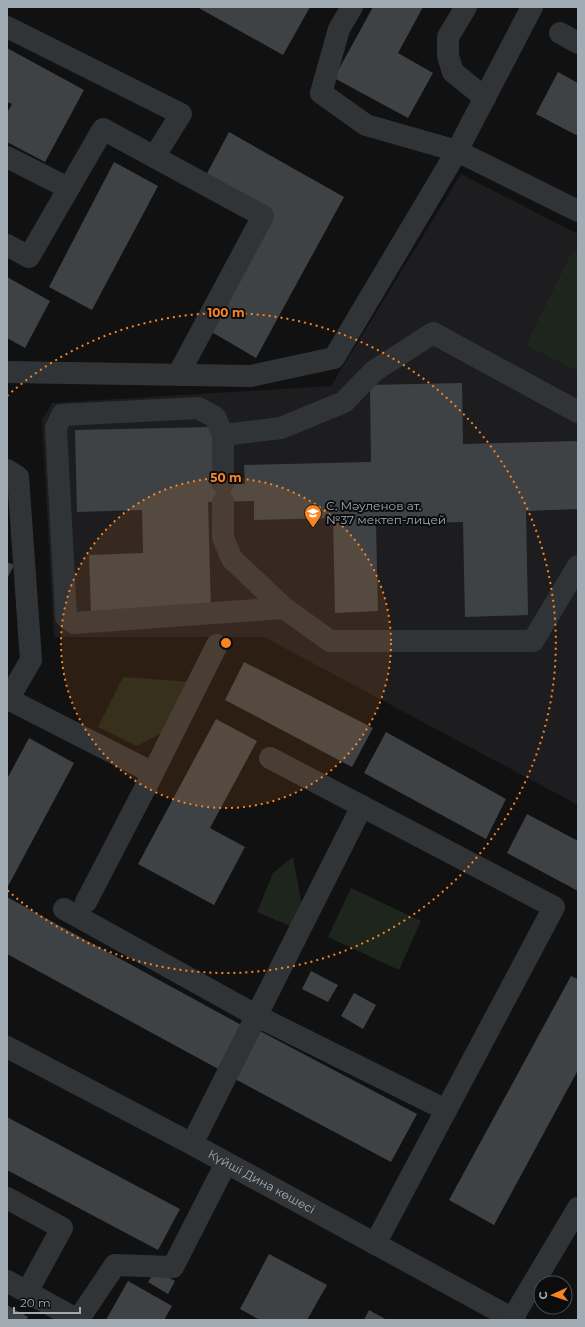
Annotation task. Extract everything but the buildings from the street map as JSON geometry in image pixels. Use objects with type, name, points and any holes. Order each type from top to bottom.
[{"type":"street","points":[[352,7],[340,29],[321,93],[366,125],[457,151],[578,211]]},
{"type":"street","points":[[466,7],[448,38],[448,56],[453,72],[485,98]]},
{"type":"street","points":[[7,372],[251,376],[334,358],[457,151],[532,7]]},
{"type":"street","points":[[7,27],[181,114],[154,157]]},
{"type":"street","points":[[7,245],[29,257],[103,129],[263,216],[178,375]]},
{"type":"street","points":[[7,157],[68,188]]},
{"type":"street","points":[[223,435],[281,428],[344,402],[374,371],[433,333],[578,412]]},
{"type":"street","points":[[284,608],[74,623],[66,617],[56,428],[62,415],[198,408],[215,417],[223,435],[224,538],[232,559],[284,608],[330,641],[533,640],[578,566]]},
{"type":"street","points":[[7,470],[18,477],[15,536],[31,660],[8,700],[154,773]]},
{"type":"street","points":[[86,902],[154,773],[217,645]]},
{"type":"street","points":[[270,758],[554,907],[375,1244]]},
{"type":"street","points":[[192,1144],[362,806]]},
{"type":"street","points":[[64,909],[257,1016],[446,1110]]},
{"type":"street","name":"Күйші Дина көшесі","points":[[7,1047],[192,1144],[513,1319]]},
{"type":"street","points":[[7,1281],[78,1320],[115,1265],[173,1267],[226,1163]]},
{"type":"street","points":[[7,1198],[62,1228],[27,1292]]},
{"type":"street","points":[[513,1319],[578,1208]]},
{"type":"shaded area","name":"С. Мәуленов ат. №37 мектеп-лицей","points":[[461,174],[578,234],[578,805],[264,637],[54,637],[42,420],[52,403],[331,386]]},
{"type":"shaded area","points":[[572,252],[578,255],[578,371],[526,345]]},
{"type":"shaded area","points":[[123,677],[193,682],[171,728],[137,746],[98,727]]},
{"type":"shaded area","points":[[293,857],[307,933],[257,912],[273,873]]},
{"type":"shaded area","points":[[351,888],[421,921],[399,970],[328,937]]},
{"type":"place","name":"С. Мәуленов ат. №37 мектеп-лицей","points":[[313,528]]}]
